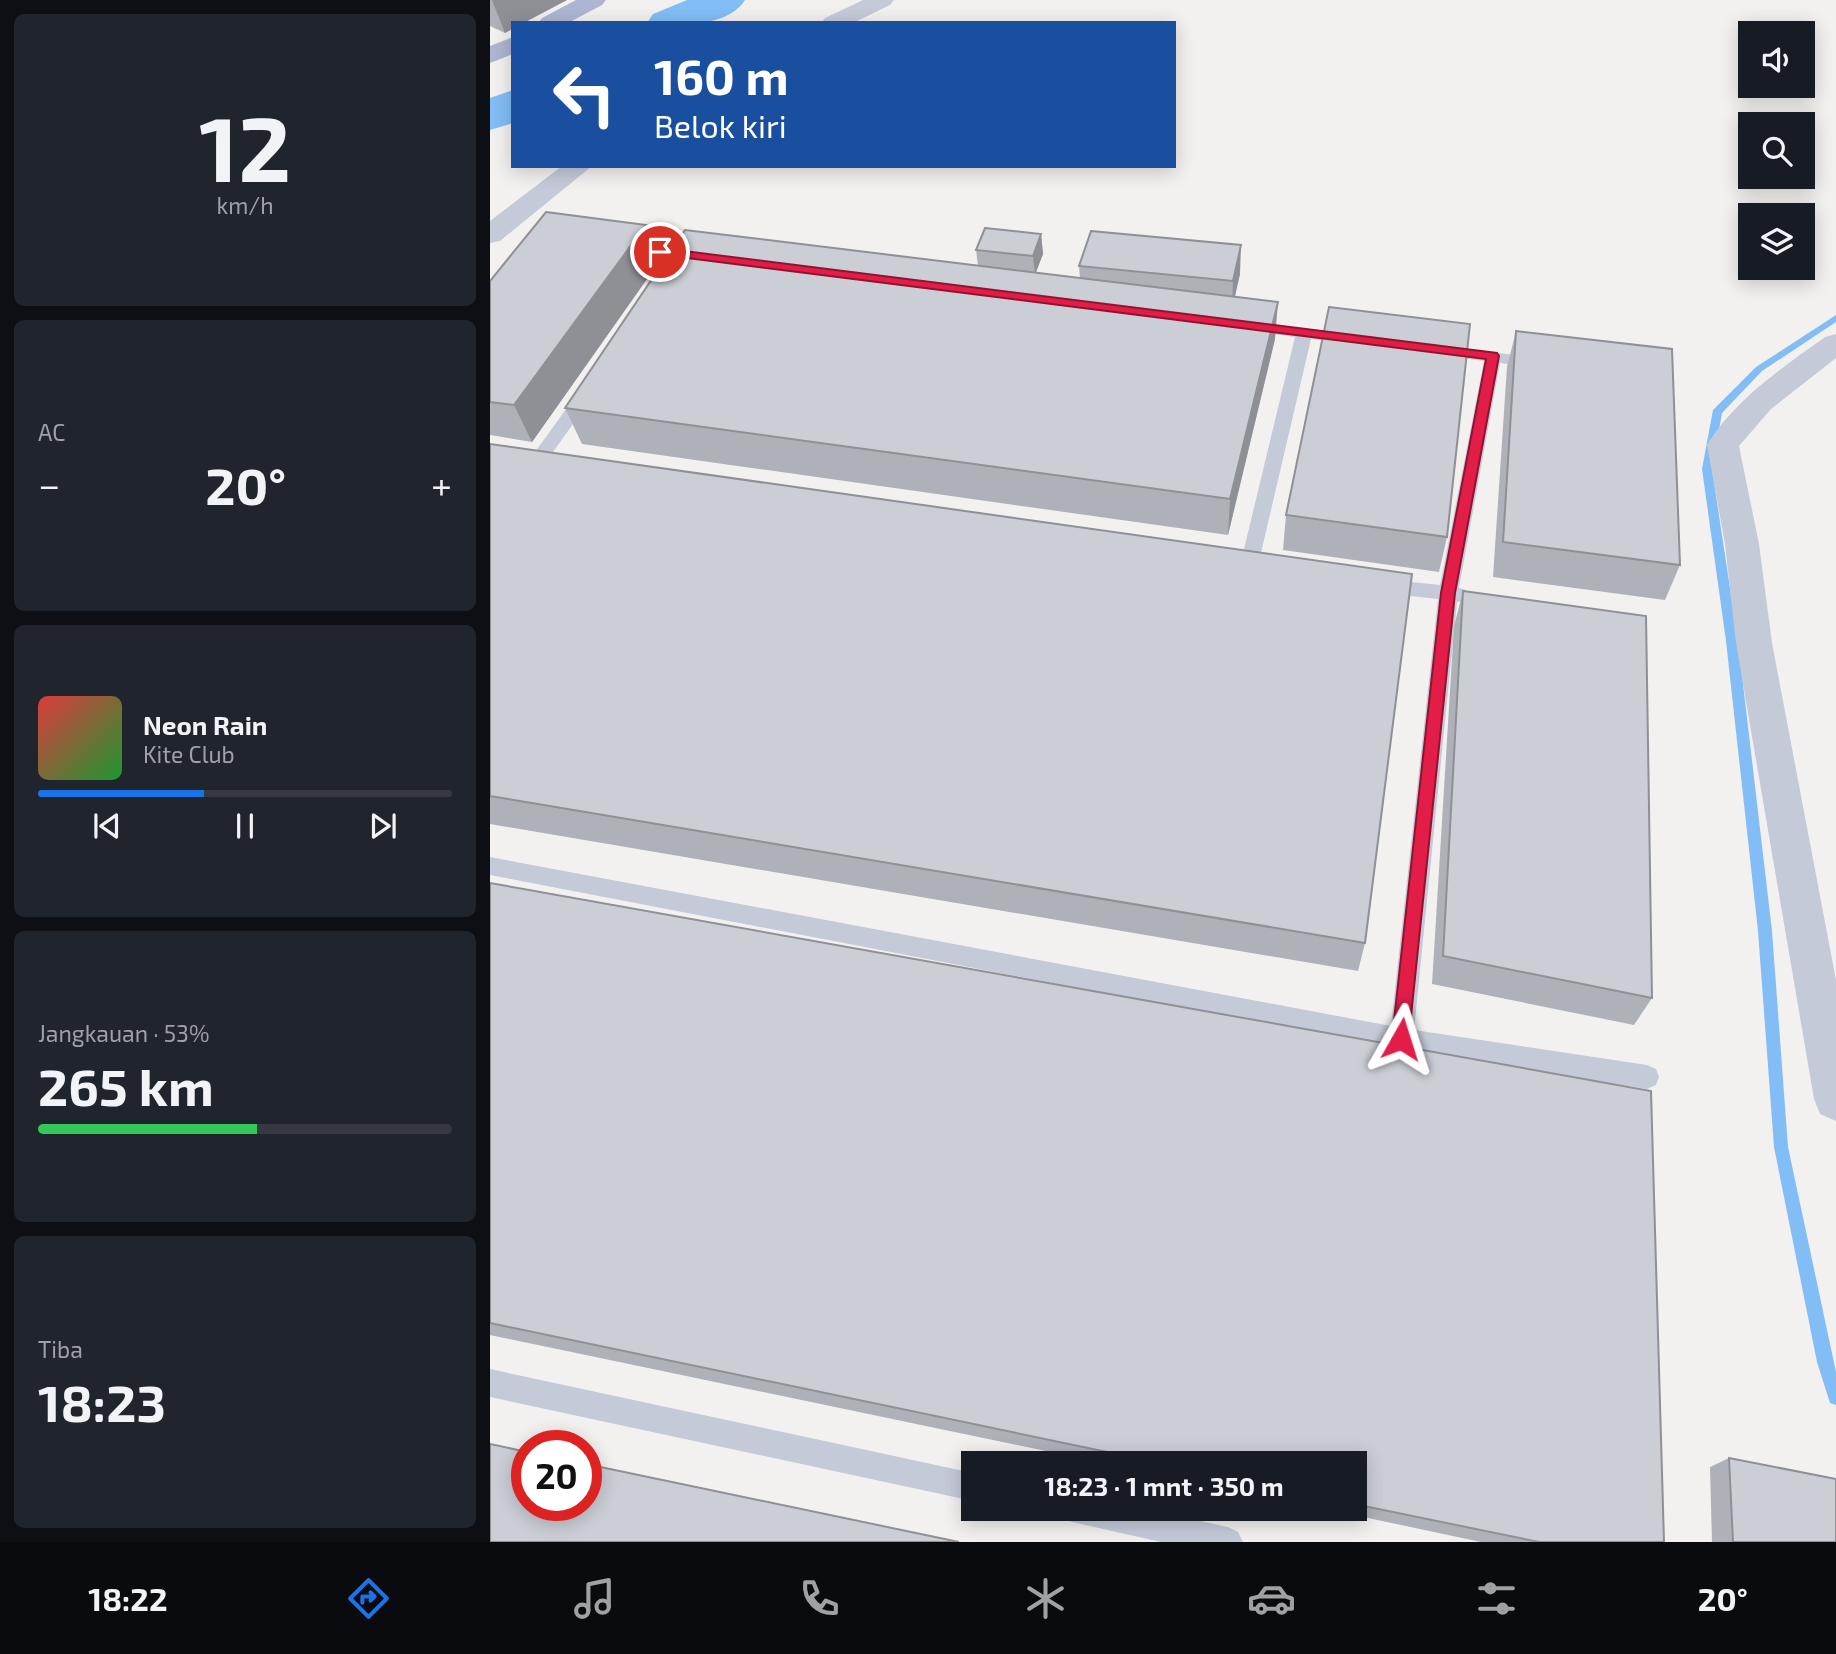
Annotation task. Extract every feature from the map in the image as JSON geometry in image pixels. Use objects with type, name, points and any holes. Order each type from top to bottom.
[{"type":"main road","points":[[554,21],[594,0]]},
{"type":"main road","points":[[490,57],[511,45]]},
{"type":"street","points":[[837,21],[882,0]]},
{"type":"street","points":[[490,235],[576,168]]},
{"type":"street","points":[[1836,344],[1785,380],[1739,422],[1723,445],[1742,544],[1754,643],[1836,1099]]},
{"type":"lane","points":[[609,246],[681,260],[713,258]]},
{"type":"lane","points":[[1235,324],[1371,341]]},
{"type":"lane","points":[[1248,570],[1304,333]]},
{"type":"lane","points":[[1425,348],[1560,366]]},
{"type":"lane","points":[[1401,1039],[1448,593],[1493,356]]},
{"type":"lane","points":[[559,474],[525,469],[596,379]]},
{"type":"lane","points":[[1368,584],[1474,597]]},
{"type":"lane","points":[[490,866],[1401,1039],[1647,1077]]},
{"type":"lane","points":[[490,1383],[961,1484]]},
{"type":"lane","points":[[1132,1521],[1228,1542]]},
{"type":"building","points":[[546,212],[646,225],[514,405],[490,402],[490,281]]},
{"type":"building","points":[[985,228],[1041,234],[1033,256],[976,250]]},
{"type":"building","points":[[685,230],[1278,302],[1230,499],[565,408]]},
{"type":"building","points":[[1091,231],[1241,245],[1233,281],[1079,266]]},
{"type":"building","points":[[1329,307],[1470,324],[1447,537],[1286,515]]},
{"type":"building","points":[[1516,331],[1672,349],[1680,565],[1503,542]]},
{"type":"building","points":[[490,444],[1412,574],[1365,943],[490,796]]},
{"type":"building","points":[[1463,591],[1646,616],[1652,998],[1443,956]]},
{"type":"building","points":[[490,883],[1651,1091],[1664,1542],[1539,1542],[1367,1507],[1367,1451],[1103,1451],[490,1323]]},
{"type":"building","points":[[490,1444],[511,1449],[511,1521],[602,1521],[602,1467],[959,1542],[490,1542]]},
{"type":"building","points":[[1729,1458],[1836,1479],[1836,1542],[1733,1542]]},
{"type":"waterway","points":[[673,21],[724,0]]},
{"type":"waterway","points":[[490,116],[511,105]]},
{"type":"waterway","points":[[1836,318],[1759,369],[1717,412],[1707,469],[1732,641],[1765,931],[1781,1147],[1825,1362],[1836,1397]]},
{"type":"route","points":[[660,252],[1493,356],[1448,593],[1401,1039]]}]
